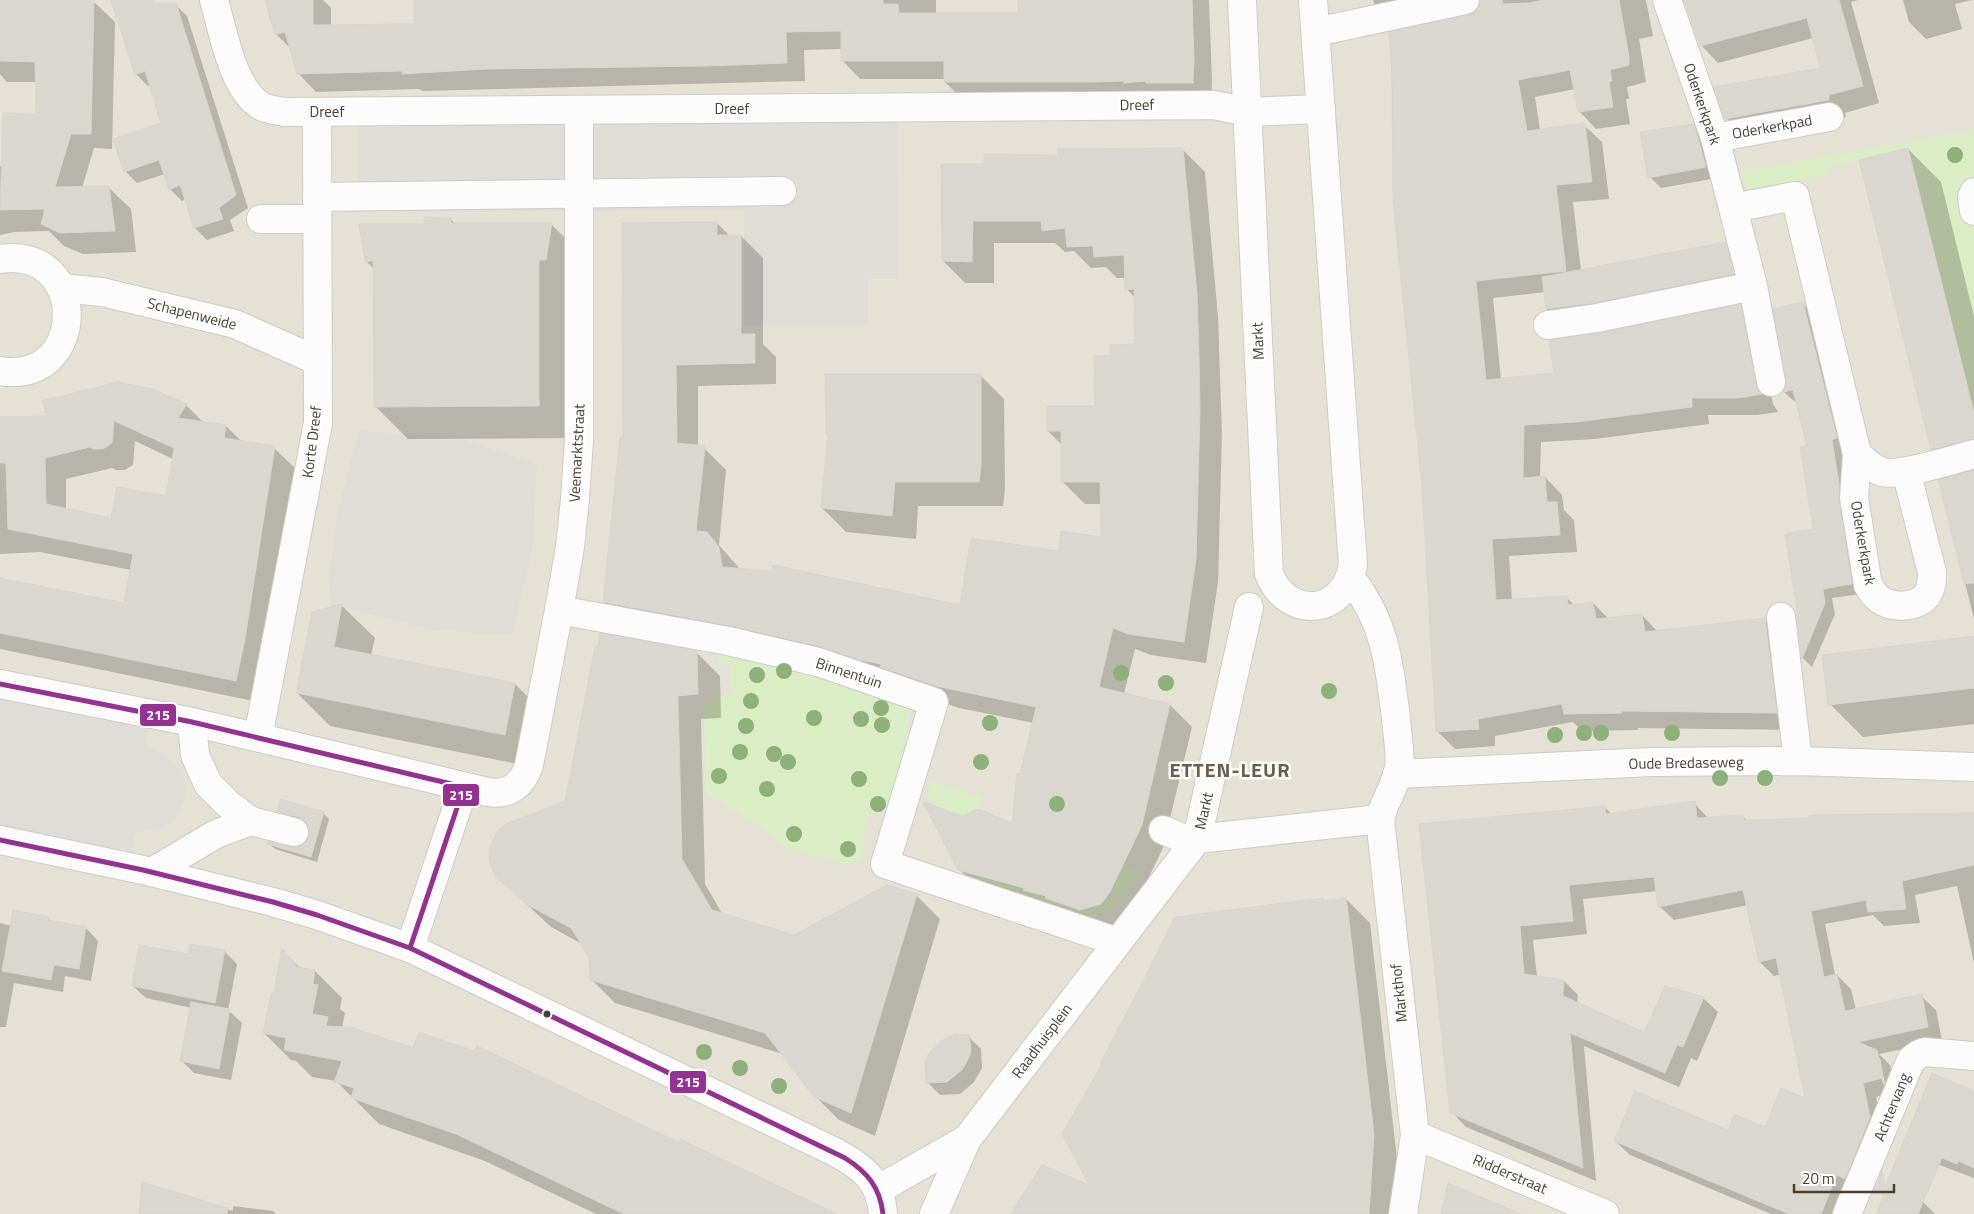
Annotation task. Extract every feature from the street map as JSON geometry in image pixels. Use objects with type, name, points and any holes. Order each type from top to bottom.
[{"type":"street","name":"Dreef","points":[[214,0],[238,81],[246,93],[257,103],[271,109],[286,112],[1214,105],[1248,112],[1321,109]]},
{"type":"street","name":"Markt","points":[[1242,0],[1269,574],[1274,587],[1284,598],[1298,604],[1312,606],[1324,604],[1336,598],[1350,578]]},
{"type":"street","points":[[1313,0],[1352,549],[1353,565],[1350,578],[1365,596],[1378,621],[1385,646],[1400,756],[1398,774]]},
{"type":"street","points":[[1316,32],[1465,0]]},
{"type":"street","name":"Oderkerkpark","points":[[1666,0],[1715,138],[1753,286],[1771,382]]},
{"type":"street","name":"Veemarktstraat","points":[[464,787],[496,793],[509,791],[523,777],[529,764],[570,547],[579,440],[579,110]]},
{"type":"street","name":"Korte Dreef","points":[[258,737],[318,423],[317,112]]},
{"type":"street","name":"Oderkerkpad","points":[[1715,138],[1829,117]]},
{"type":"street","points":[[261,218],[317,208],[580,193],[782,191]]},
{"type":"street","points":[[1974,192],[1972,197],[1974,210]]},
{"type":"street","name":"Oderkerkpark","points":[[1733,208],[1795,196],[1857,454],[1854,498],[1868,585],[1874,595],[1894,606],[1918,602],[1927,596],[1932,585],[1932,572],[1906,471]]},
{"type":"street","points":[[0,260],[15,258],[34,263],[49,273],[65,296],[68,315],[65,334],[56,350],[42,363],[16,372],[0,371]]},
{"type":"street","points":[[1548,325],[1596,318],[1753,286]]},
{"type":"street","name":"Schapenweide","points":[[61,288],[102,292],[235,324],[318,360]]},
{"type":"street","points":[[1857,454],[1871,467],[1884,472],[1906,471],[1974,454]]},
{"type":"street","name":"Markt","points":[[1151,899],[1196,841],[1249,607]]},
{"type":"street","name":"Binnentuin","points":[[559,610],[728,641],[818,662],[934,702],[885,864],[1118,942]]},
{"type":"street","points":[[1781,616],[1798,761]]},
{"type":"street","points":[[0,684],[192,722],[464,787],[410,948]]},
{"type":"street","points":[[192,722],[195,755],[208,784],[228,804],[251,821],[294,832]]},
{"type":"street","name":"Oude Bredaseweg","points":[[1398,774],[1652,762],[1798,761],[1974,767]]},
{"type":"street","name":"Markthof","points":[[1398,774],[1386,799],[1380,819],[1415,1135],[1403,1214]]},
{"type":"street","name":"Markt","points":[[1163,830],[1196,841],[1380,819]]},
{"type":"street","points":[[152,872],[216,834],[251,821]]},
{"type":"street","points":[[0,840],[152,872],[273,902],[317,915],[410,948],[835,1152],[860,1168],[870,1177],[881,1202]]},
{"type":"street","name":"Raadhuisplein","points":[[934,1214],[967,1139],[1151,899]]},
{"type":"street","name":"Achtervang","points":[[1847,1214],[1911,1060],[1925,1052],[1974,1056]]},
{"type":"street","name":"Ridderstraat","points":[[1415,1135],[1605,1214]]},
{"type":"street","name":"Raadhuisplein","points":[[881,1202],[967,1139]]},
{"type":"shaded area","points":[[0,0],[1974,0],[1974,1214],[0,1214]]},
{"type":"shaded area","points":[[897,122],[898,279],[868,279],[868,324],[744,325],[744,210],[359,212],[358,124]]},
{"type":"shaded area","points":[[359,431],[432,435],[465,440],[537,464],[532,552],[512,635],[433,630],[331,604],[329,581],[338,510]]},
{"type":"shaded area","points":[[0,694],[149,723],[146,747],[164,755],[174,763],[182,774],[186,786],[185,799],[180,812],[172,822],[160,829],[137,833],[131,856],[0,830]]},
{"type":"green space","points":[[1974,130],[1974,413],[1908,148],[1828,167],[1830,174],[1748,192],[1741,171]]},
{"type":"green space","points":[[716,647],[815,669],[912,704],[893,795],[865,819],[863,857],[847,865],[783,846],[749,818],[747,820],[734,809],[732,811],[719,799],[717,801],[706,792],[704,708],[717,696],[731,695],[730,664],[718,663]]},
{"type":"green space","points":[[931,781],[982,798],[975,818],[972,812],[963,816],[935,806],[931,798],[924,801]]},
{"type":"green space","points":[[1092,849],[1142,873],[1115,905],[1108,911],[1094,915],[1079,915],[975,881],[977,875],[1004,878],[1002,883],[1005,884],[1007,879],[1026,885],[1024,891],[1027,891],[1028,886],[1047,892],[1045,897],[1090,907],[1093,906]]},
{"type":"building","points":[[0,0],[94,0],[91,134],[71,134],[55,187],[109,186],[115,231],[60,233],[41,224],[45,209],[0,210],[3,113],[36,114],[35,62],[0,61]]},
{"type":"building","points":[[111,0],[153,0],[154,3],[176,3],[236,195],[219,208],[223,219],[194,228],[180,185],[169,190],[159,160],[124,172],[113,139],[161,123],[145,71],[135,75]]},
{"type":"building","points":[[265,0],[313,0],[313,25],[415,24],[414,0],[883,0],[883,4],[898,4],[899,13],[1018,13],[1018,0],[1192,0],[1193,83],[1146,83],[1145,81],[1124,83],[1124,81],[944,82],[944,61],[841,61],[841,31],[786,32],[787,63],[487,69],[402,74],[402,71],[297,74],[285,32],[275,35]]},
{"type":"building","points":[[1480,0],[1502,0],[1503,4],[1529,3],[1543,0],[1619,0],[1629,57],[1629,65],[1610,70],[1612,81],[1609,82],[1613,107],[1578,112],[1570,70],[1518,80],[1527,131],[1585,123],[1592,182],[1556,185],[1566,271],[1476,281],[1486,380],[1554,373],[1549,340],[1600,333],[1741,304],[1756,385],[1762,394],[1739,398],[1692,398],[1692,407],[1576,422],[1524,425],[1523,478],[1545,476],[1547,502],[1557,502],[1560,535],[1492,539],[1496,600],[1567,596],[1568,605],[1593,602],[1596,619],[1642,614],[1645,632],[1765,618],[1777,713],[1621,711],[1622,713],[1564,714],[1562,704],[1478,719],[1479,729],[1436,732],[1422,486],[1393,201],[1392,74],[1389,32],[1469,15],[1476,11],[1480,5]]},
{"type":"building","points":[[1684,0],[1839,0],[1863,86],[1829,95],[1829,100],[1725,119],[1714,87],[1820,68],[1807,18],[1700,46]]},
{"type":"building","points":[[1694,124],[1706,167],[1648,178],[1640,132]]},
{"type":"building","points":[[1183,148],[1197,294],[1199,356],[1200,411],[1196,559],[1184,642],[1128,634],[1113,628],[1099,687],[1170,704],[1142,825],[1110,892],[1101,904],[1080,910],[1045,898],[1046,896],[1023,890],[1024,888],[958,870],[923,802],[963,816],[978,809],[1012,823],[1017,773],[1020,774],[1036,707],[936,686],[880,667],[881,664],[859,660],[822,647],[731,626],[603,602],[620,437],[623,438],[622,223],[717,222],[717,235],[741,235],[741,334],[755,334],[755,363],[676,365],[677,443],[705,446],[696,531],[707,532],[719,547],[722,567],[772,571],[773,565],[960,605],[971,538],[1058,551],[1061,531],[1101,537],[1100,482],[1061,482],[1061,431],[1047,431],[1047,406],[1095,406],[1094,356],[1111,355],[1110,345],[1135,344],[1134,289],[1125,290],[1124,255],[1094,257],[1093,246],[1067,247],[1065,228],[1042,231],[1041,221],[973,221],[972,262],[942,261],[941,164],[984,164],[984,154],[1058,155],[1057,149]]},
{"type":"building","points":[[1908,148],[1974,413],[1974,439],[1931,450],[1859,160]]},
{"type":"building","points":[[424,217],[451,218],[451,223],[552,223],[546,260],[539,260],[539,406],[374,407],[373,261],[365,262],[359,224],[424,224]]},
{"type":"building","points":[[1726,242],[1734,274],[1594,303],[1546,309],[1542,277]]},
{"type":"building","points":[[1803,302],[1837,438],[1832,440],[1852,584],[1823,589],[1825,603],[1802,659],[1796,615],[1798,615],[1785,534],[1813,529],[1800,447],[1807,446],[1793,390],[1783,392],[1786,387],[1786,379],[1773,309]]},
{"type":"building","points":[[825,374],[981,374],[981,466],[979,482],[895,482],[892,516],[821,508],[828,434],[826,433]]},
{"type":"building","points":[[118,382],[152,389],[187,404],[178,418],[226,425],[224,438],[275,446],[245,639],[236,681],[0,633],[0,578],[124,603],[133,554],[8,529],[6,463],[0,463],[0,417],[47,416],[42,401]],"holes":[[[114,421],[174,448],[166,496],[117,487],[111,518],[46,504],[45,458],[90,447],[93,449],[103,449],[112,443]]]},
{"type":"building","points":[[1974,470],[1974,583],[1964,584],[1938,480]]},
{"type":"building","points":[[342,604],[334,647],[515,683],[505,735],[296,693],[312,612]]},
{"type":"building","points":[[600,633],[697,651],[698,694],[678,696],[682,859],[712,910],[794,935],[887,885],[917,894],[851,1113],[814,1097],[765,1033],[590,980],[589,957],[571,928],[526,904],[496,877],[489,861],[489,849],[497,832],[506,824],[565,801],[595,647],[598,646]]},
{"type":"building","points":[[1974,636],[1974,688],[1828,705],[1822,655]]},
{"type":"building","points":[[281,799],[324,812],[311,857],[267,844],[268,841],[290,847],[298,847],[305,843],[309,836],[309,827],[305,821],[298,817],[277,812]]},
{"type":"building","points":[[1695,801],[1697,818],[1743,815],[1744,820],[1809,818],[1809,815],[1974,813],[1974,865],[1902,881],[1906,909],[1868,912],[1866,900],[1811,911],[1824,977],[1837,974],[1845,1011],[1922,994],[1928,1027],[1858,1042],[1877,1050],[1883,1078],[1863,1083],[1870,1117],[1845,1179],[1837,1175],[1821,1214],[1789,1214],[1614,1141],[1635,1091],[1728,1130],[1734,1114],[1765,1127],[1781,1088],[1805,1098],[1776,958],[1759,962],[1743,890],[1658,907],[1654,877],[1569,885],[1573,921],[1520,926],[1524,974],[1564,980],[1563,996],[1644,1032],[1665,986],[1704,997],[1683,1047],[1677,1045],[1665,1073],[1570,1033],[1583,1168],[1450,1113],[1419,824],[1605,806],[1606,814]]},
{"type":"building","points":[[1323,898],[1323,901],[1346,898],[1374,1134],[1369,1214],[1010,1214],[1042,1165],[1089,1185],[1062,1134],[1102,1064],[1100,1063],[1175,917]]},
{"type":"building","points":[[13,910],[49,917],[48,920],[86,927],[79,969],[54,965],[51,980],[2,971]]},
{"type":"building","points":[[190,944],[225,950],[215,1003],[132,986],[139,945],[188,954]]},
{"type":"building","points":[[282,948],[297,967],[315,970],[313,984],[318,985],[312,1014],[328,1017],[326,1026],[350,1027],[413,1048],[419,1032],[474,1051],[477,1046],[678,1142],[680,1139],[837,1214],[624,1214],[456,1134],[351,1098],[354,1088],[334,1082],[342,1061],[284,1050],[286,1038],[263,1033],[271,994],[274,992]]},
{"type":"building","points":[[191,1002],[230,1009],[219,1069],[180,1061]]},
{"type":"building","points":[[955,1034],[969,1035],[970,1055],[962,1070],[947,1082],[926,1083],[925,1061],[929,1053],[941,1041]]},
{"type":"building","points":[[1932,1073],[1974,1091],[1974,1168],[1958,1161],[1957,1164],[1942,1158],[1918,1214],[1876,1214],[1884,1195],[1874,1191],[1882,1171],[1885,1187]]},
{"type":"building","points":[[142,1182],[228,1208],[227,1214],[139,1214]]},
{"type":"building","points":[[1448,1183],[1521,1214],[1441,1214]]},
{"type":"transit line","name":"215","points":[[0,684],[192,722],[464,787],[410,948]]},
{"type":"transit line","name":"215","points":[[0,840],[143,870],[273,902],[317,915],[410,948],[845,1158],[860,1169],[871,1181],[879,1196],[883,1214]]},
{"type":"district","name":"ETTEN-LEUR","points":[[1230,770]]}]
